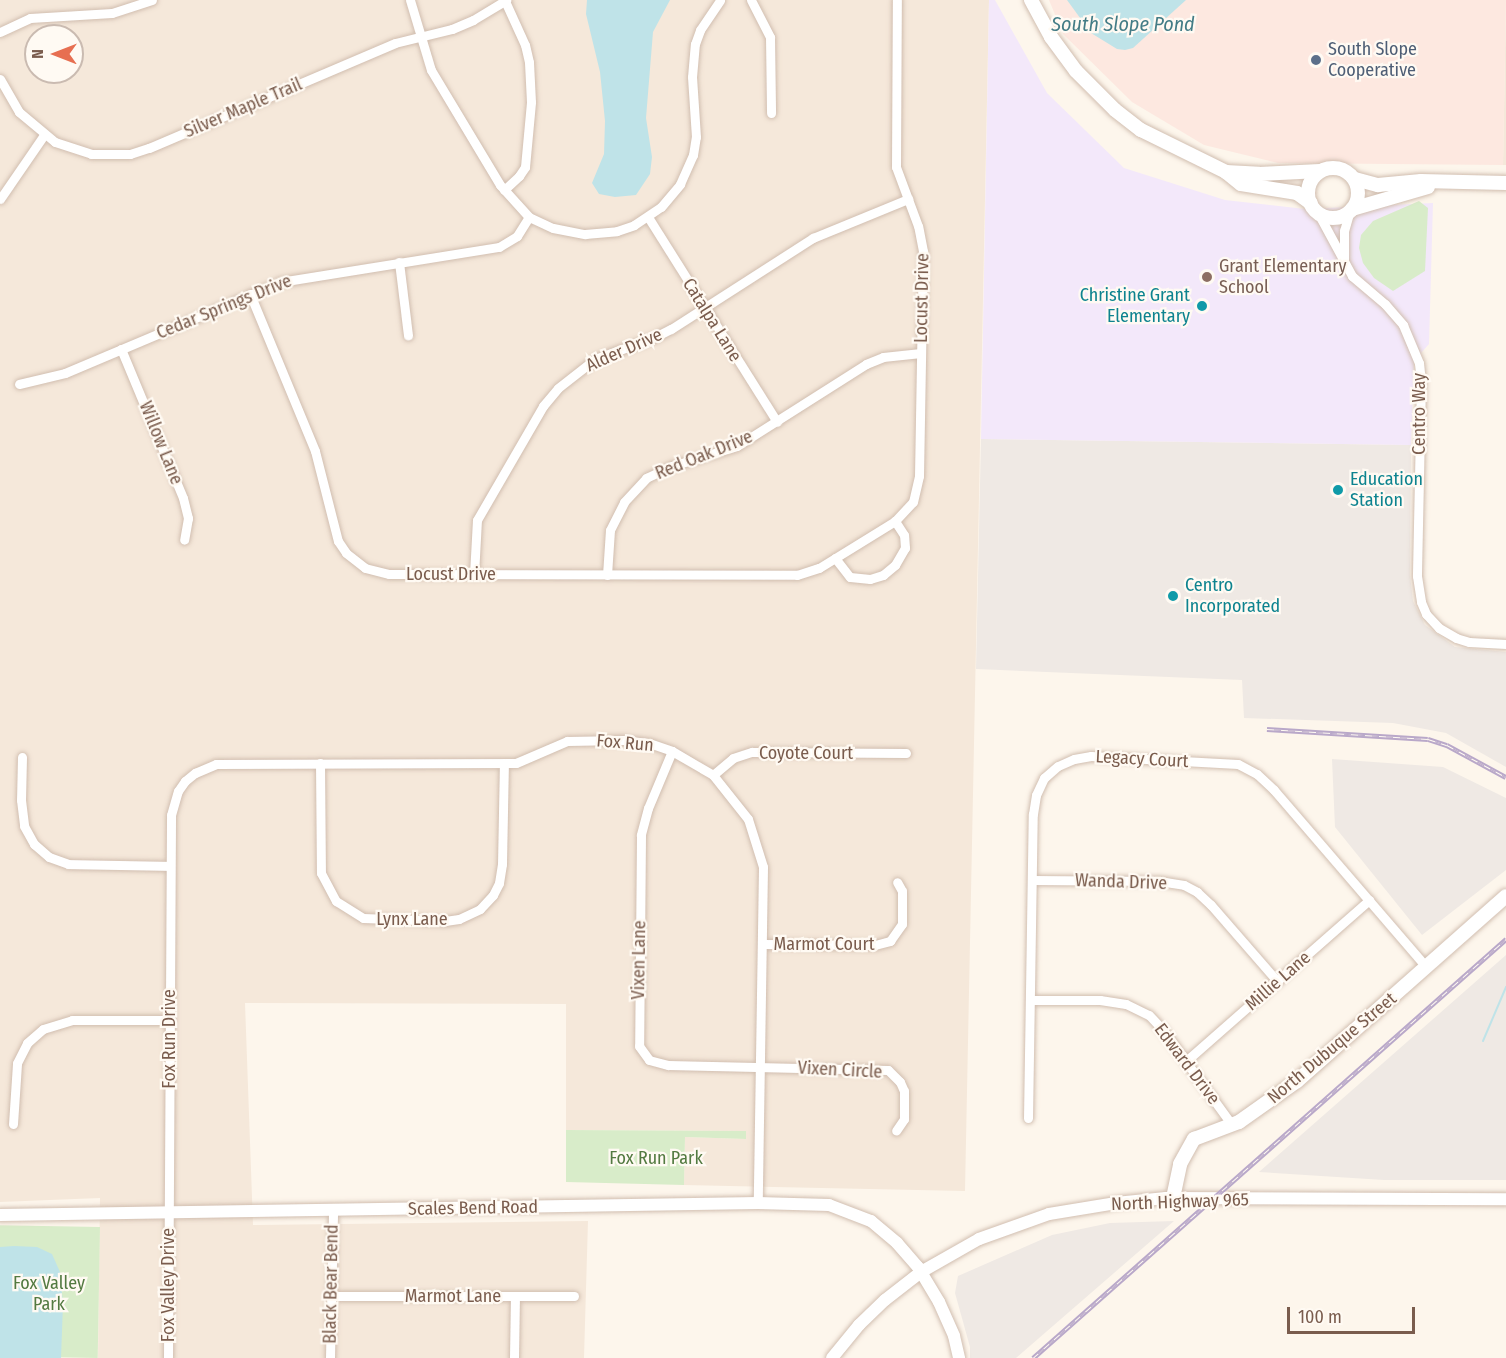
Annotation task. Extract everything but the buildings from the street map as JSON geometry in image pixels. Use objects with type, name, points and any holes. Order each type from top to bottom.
[{"type":"main road","points":[[1031,0],[1060,52],[1087,84],[1115,110],[1164,143],[1226,172],[1241,184],[1297,193],[1314,208],[1331,218],[1436,183]]},
{"type":"main road","points":[[1226,172],[1258,174],[1336,168],[1343,170],[1354,179],[1378,185],[1420,181],[1506,183]]},
{"type":"main road","points":[[1314,208],[1311,182],[1320,171]]},
{"type":"main road","points":[[1351,211],[1358,195],[1354,179]]},
{"type":"main road","name":"North Dubuque Street","points":[[1173,1198],[1180,1164],[1194,1139],[1232,1125],[1297,1081],[1506,896]]},
{"type":"street","points":[[0,32],[30,18],[112,13],[152,0]]},
{"type":"street","points":[[410,0],[431,70],[504,190],[530,217],[553,228],[585,234],[617,231],[648,217],[671,198],[693,155],[697,122],[692,76],[695,44],[700,30],[720,0]]},
{"type":"street","points":[[751,0],[770,37],[771,114]]},
{"type":"street","name":"Locust Drive","points":[[250,294],[315,451],[338,541],[346,553],[365,568],[376,573],[797,575],[819,568],[895,521],[913,502],[919,476],[923,251],[922,238],[896,166],[897,0]]},
{"type":"street","points":[[504,190],[525,167],[531,102],[529,62],[525,45],[506,1]]},
{"type":"street","name":"Silver Maple Trail","points":[[0,78],[19,112],[44,135],[71,149],[91,154],[130,153],[149,148],[388,46],[473,20],[506,1]]},
{"type":"street","points":[[0,199],[44,135]]},
{"type":"street","name":"Alder Drive","points":[[474,574],[477,520],[543,406],[558,388],[595,359],[655,337],[813,238],[908,199]]},
{"type":"street","name":"Centro Way","points":[[1314,208],[1337,252],[1344,259],[1359,284],[1385,304],[1403,325],[1419,363],[1421,382],[1417,576],[1421,602],[1431,621],[1456,638],[1469,642],[1506,644]]},
{"type":"street","points":[[1344,259],[1344,231],[1351,211]]},
{"type":"street","name":"Cedar Springs Drive","points":[[19,384],[65,373],[250,294],[302,276],[499,247],[517,236],[530,217]]},
{"type":"street","name":"Catalpa Lane","points":[[648,217],[777,422]]},
{"type":"street","points":[[399,262],[408,335]]},
{"type":"street","name":"Willow Lane","points":[[122,349],[176,478],[188,518],[184,540]]},
{"type":"street","name":"Red Oak Drive","points":[[607,575],[607,548],[613,523],[628,496],[646,478],[672,466],[737,446],[866,364],[884,357],[921,353]]},
{"type":"street","points":[[835,558],[850,577],[870,579],[888,572],[905,548],[904,535],[895,521]]},
{"type":"street","name":"Fox Run","points":[[170,866],[173,803],[177,791],[195,773],[216,764],[504,763],[528,760],[555,744],[578,740],[636,741],[672,751],[713,775],[740,806],[760,850],[765,884],[758,1203]]},
{"type":"street","name":"Vixen Lane","points":[[672,751],[648,808],[641,835],[639,1046],[649,1060],[656,1063],[761,1066]]},
{"type":"street","name":"Coyote Court","points":[[713,775],[733,758],[752,752],[906,753]]},
{"type":"street","name":"Legacy Court","points":[[1028,1118],[1033,814],[1036,795],[1044,778],[1058,766],[1091,756],[1238,765],[1257,774],[1426,967]]},
{"type":"street","points":[[22,757],[21,800],[24,826],[34,844],[49,857],[68,864],[170,866]]},
{"type":"street","name":"Lynx Lane","points":[[320,763],[321,873],[336,902],[363,918],[445,921],[459,919],[480,909],[493,895],[499,883],[502,864],[504,763]]},
{"type":"street","name":"Fox Run Drive","points":[[168,1213],[170,866]]},
{"type":"street","name":"Wanda Drive","points":[[1032,880],[1159,881],[1184,885],[1197,892],[1211,905],[1277,981]]},
{"type":"street","name":"Marmot Court","points":[[764,944],[875,945],[890,941],[902,924],[902,891],[897,882]]},
{"type":"street","name":"Millie Lane","points":[[1186,1061],[1369,900]]},
{"type":"street","name":"Edward Drive","points":[[1030,1000],[1100,1000],[1126,1004],[1149,1015],[1186,1061],[1232,1125]]},
{"type":"street","points":[[13,1124],[17,1063],[27,1043],[43,1029],[72,1020],[169,1020]]},
{"type":"street","name":"Vixen Circle","points":[[761,1066],[888,1070],[900,1082],[904,1091],[904,1119],[896,1131]]},
{"type":"street","name":"North Highway 965","points":[[832,1358],[885,1300],[921,1272],[979,1239],[1023,1222],[1082,1208],[1173,1198],[1506,1199]]},
{"type":"street","name":"Scales Bend Road","points":[[0,1215],[758,1203],[829,1205],[854,1213],[886,1232],[921,1272],[949,1324],[959,1358]]},
{"type":"street","name":"Black Bear Bend","points":[[330,1358],[333,1210]]},
{"type":"street","name":"Fox Valley Drive","points":[[168,1213],[168,1358]]},
{"type":"street","name":"Marmot Lane","points":[[332,1296],[574,1296]]},
{"type":"street","points":[[514,1358],[515,1296]]},
{"type":"shaded area","points":[[0,0],[989,0],[965,1191],[684,1185],[685,1137],[746,1139],[746,1131],[566,1130],[566,1004],[245,1003],[253,1225],[588,1221],[584,1358],[98,1358],[100,1198],[0,1202]]},
{"type":"shaded area","name":"Grant Elementary School","points":[[989,0],[995,0],[1047,93],[1124,168],[1225,200],[1305,209],[1433,203],[1429,344],[1414,361],[1411,445],[981,439]]},
{"type":"shaded area","name":"South Slope Cooperative","points":[[1049,0],[1506,0],[1503,165],[1278,163],[1204,145],[1132,102],[1063,34]]},
{"type":"shaded area","points":[[1506,0],[1506,165],[1503,165]]},
{"type":"shaded area","points":[[981,439],[1411,445],[1410,575],[1413,601],[1425,625],[1455,647],[1506,652],[1506,767],[1446,733],[1393,723],[1244,718],[1242,680],[976,669]]},
{"type":"shaded area","points":[[1332,759],[1443,767],[1506,798],[1506,870],[1422,935],[1335,827]]},
{"type":"shaded area","points":[[1506,955],[1506,1180],[1384,1180],[1259,1172]]},
{"type":"shaded area","points":[[1174,1221],[1016,1358],[970,1358],[970,1347],[955,1293],[958,1276],[1052,1235],[1110,1223]]},
{"type":"green space","points":[[1419,201],[1428,208],[1425,271],[1393,291],[1374,278],[1363,263],[1359,248],[1361,235],[1373,221]]},
{"type":"green space","name":"Fox Run Park","points":[[566,1130],[746,1131],[746,1139],[685,1137],[684,1185],[566,1182]]},
{"type":"green space","name":"Fox Valley Park","points":[[0,1225],[100,1227],[98,1358],[0,1356]]},
{"type":"water","points":[[587,0],[670,0],[653,32],[646,118],[652,157],[650,174],[636,195],[615,197],[599,194],[592,183],[604,154],[605,121],[600,72],[586,14]]},
{"type":"water","name":"South Slope Pond","points":[[1067,0],[1186,0],[1133,48],[1125,50],[1117,49],[1091,33]]},
{"type":"water","points":[[0,1247],[37,1247],[52,1254],[60,1272],[63,1304],[61,1358],[0,1358]]},
{"type":"waterway","points":[[1483,1041],[1506,987]]},
{"type":"railway","points":[[1267,729],[1428,739],[1447,745],[1506,777]]},
{"type":"railway","points":[[1033,1358],[1506,939]]},
{"type":"place","name":"South Slope Cooperative","points":[[1316,60]]},
{"type":"place","name":"Grant Elementary School","points":[[1207,277]]},
{"type":"place","name":"Christine Grant Elementary","points":[[1202,306]]},
{"type":"place","name":"Education Station","points":[[1338,490]]},
{"type":"place","name":"Centro Incorporated","points":[[1173,596]]}]
